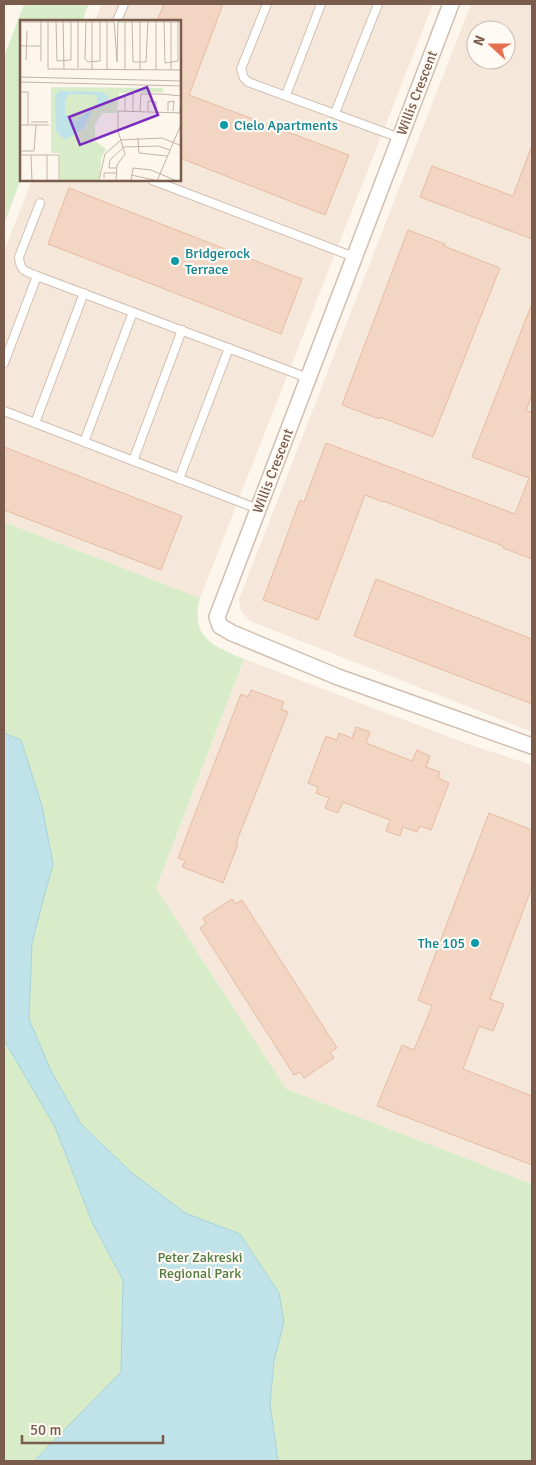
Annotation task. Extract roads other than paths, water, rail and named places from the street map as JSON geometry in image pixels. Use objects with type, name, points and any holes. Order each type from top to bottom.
[{"type":"street","name":"Willis Crescent","points":[[450,4],[217,617],[220,626],[232,633],[338,677],[532,746]]},
{"type":"lane","points":[[118,20],[124,4]]},
{"type":"lane","points":[[267,4],[241,69],[241,74],[244,78],[248,82],[400,138]]},
{"type":"lane","points":[[286,95],[321,4]]},
{"type":"lane","points":[[335,113],[378,4]]},
{"type":"lane","points":[[155,181],[354,257]]},
{"type":"lane","points":[[40,203],[19,257],[23,269],[37,276],[308,378]]},
{"type":"lane","points":[[4,363],[37,276]]},
{"type":"lane","points":[[35,423],[84,293]]},
{"type":"lane","points":[[84,442],[133,312]]},
{"type":"lane","points":[[133,461],[182,330]]},
{"type":"lane","points":[[179,480],[229,348]]},
{"type":"lane","points":[[4,411],[258,510]]},
{"type":"water","points":[[4,733],[21,740],[42,806],[53,864],[32,942],[29,1019],[51,1071],[81,1124],[132,1173],[185,1213],[240,1234],[279,1293],[284,1322],[274,1361],[270,1404],[278,1461],[34,1461],[121,1372],[123,1280],[93,1224],[55,1127],[4,1040]]},
{"type":"place","name":"Cielo Apartments","points":[[224,125]]},
{"type":"place","name":"Bridgerock Terrace","points":[[175,261]]},
{"type":"place","name":"The 105","points":[[475,943]]},
{"type":"park label","name":"Peter Zakreski Regional Park","points":[[200,1266]]}]
